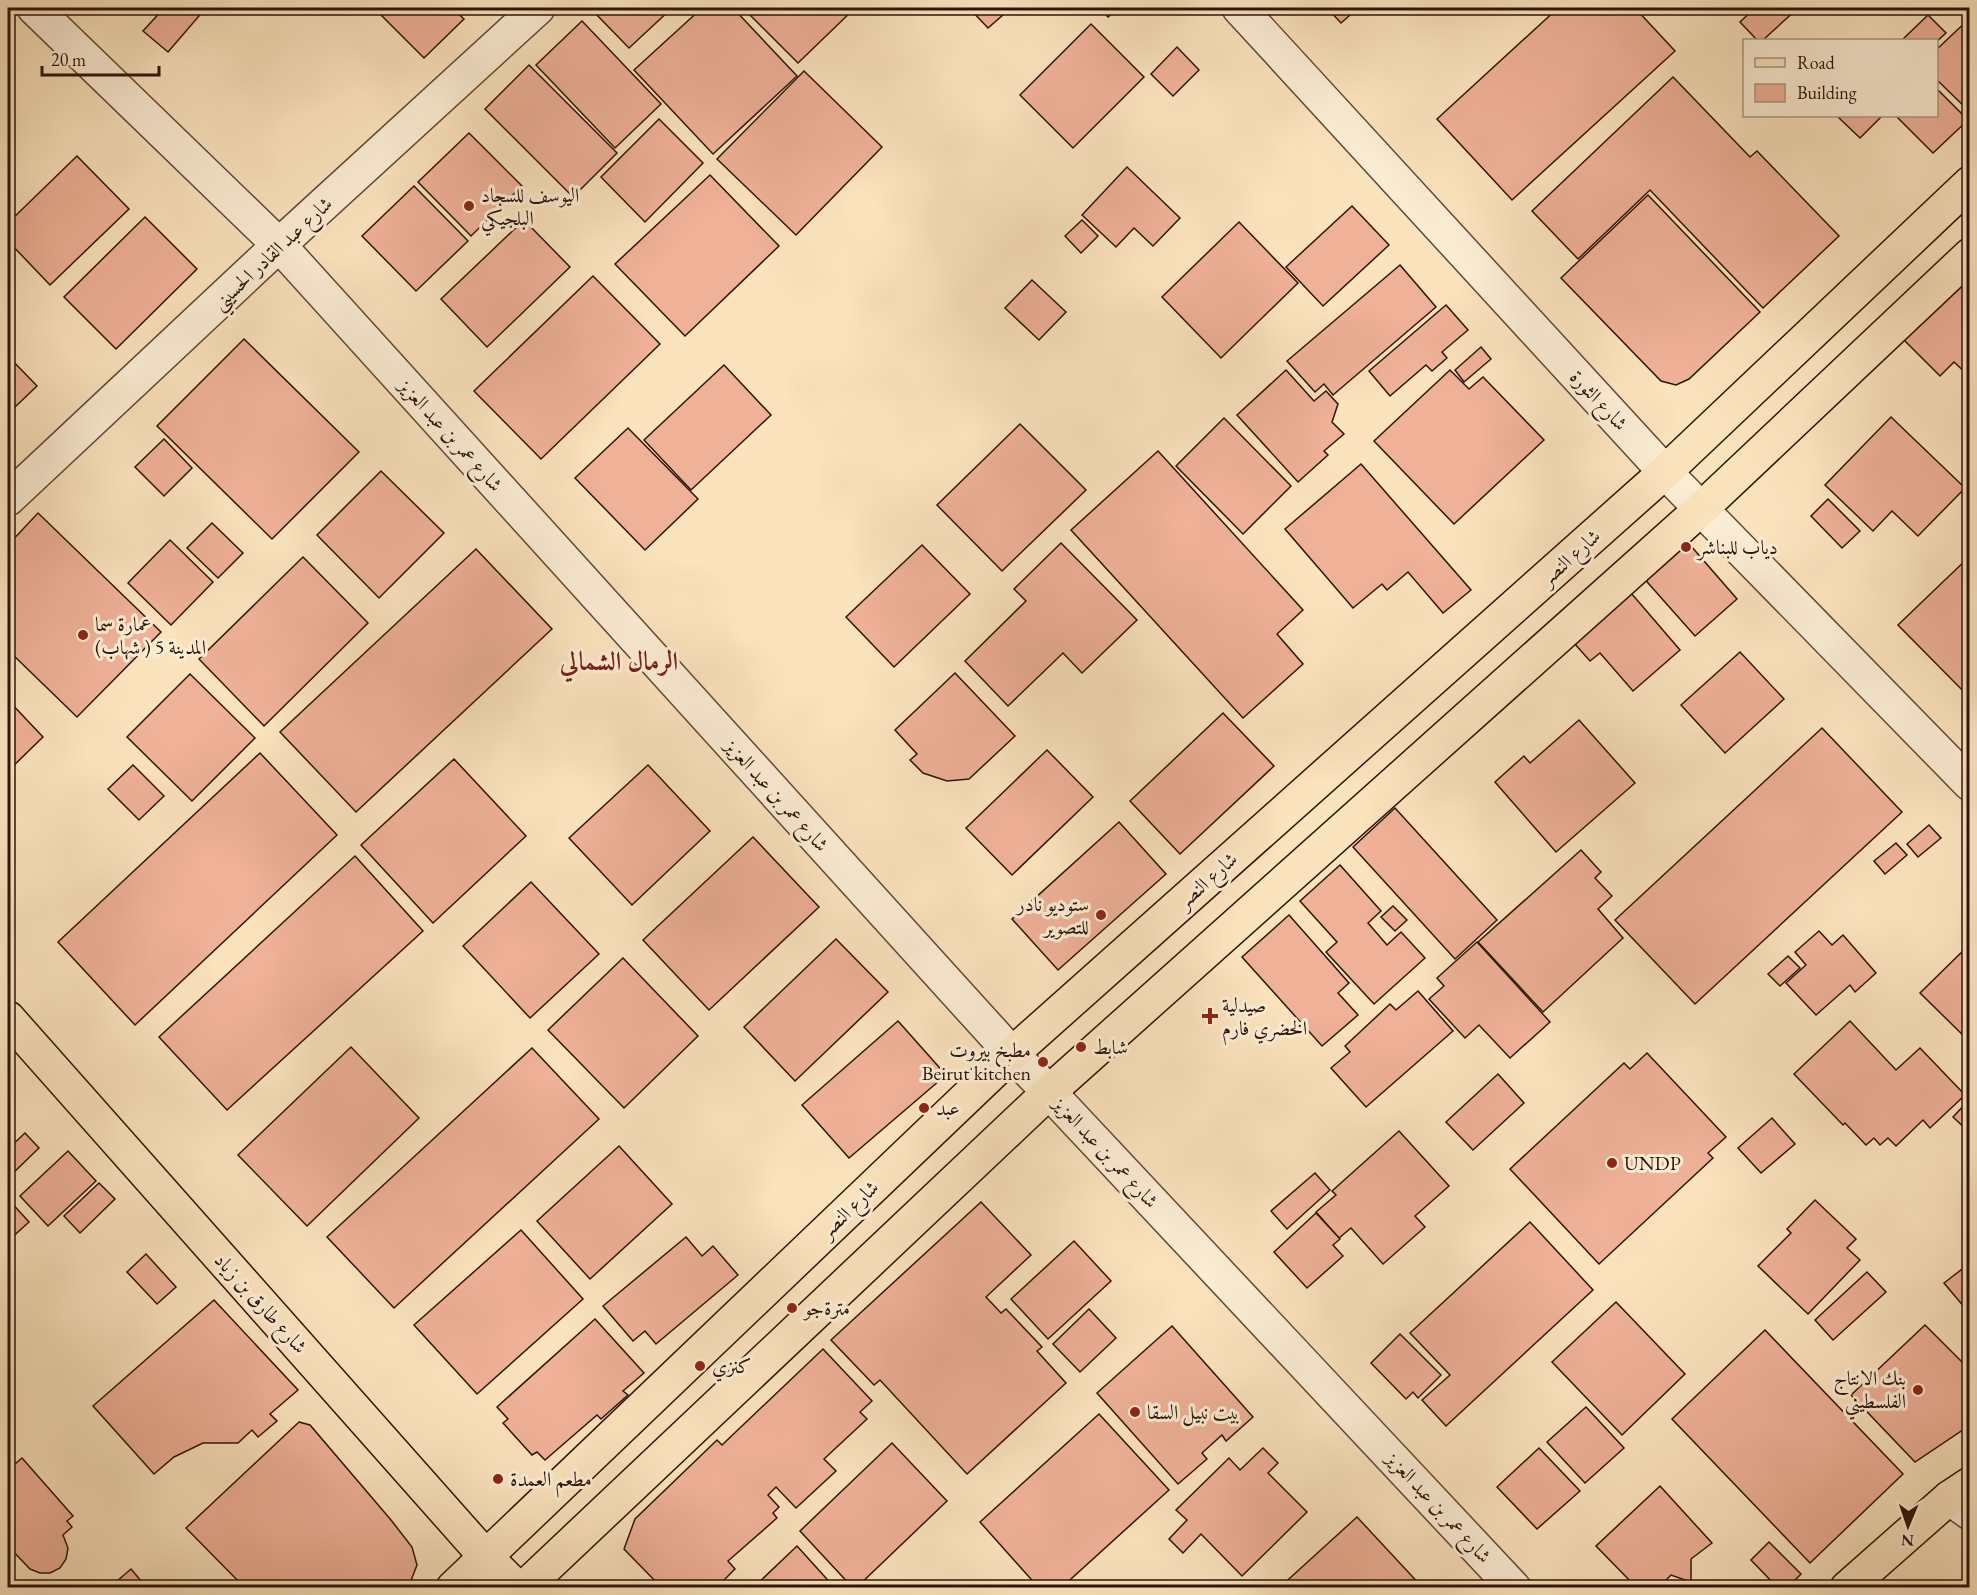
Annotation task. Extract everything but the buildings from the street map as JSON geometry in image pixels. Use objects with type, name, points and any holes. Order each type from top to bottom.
[{"type":"main road","name":"شارع النصر","points":[[453,1587],[1012,1054],[1665,472],[1970,183]]},
{"type":"main road","points":[[524,1587],[1049,1092],[1701,509],[1970,255]]},
{"type":"main road","name":"شارع طارق بن زياد","points":[[8,1017],[486,1557],[517,1587]]},
{"type":"main road","points":[[1847,1587],[1963,1498]]},
{"type":"street","name":"شارع عمر بن عبد العزيز","points":[[34,8],[279,245],[1012,1054],[1514,1587]]},
{"type":"street","name":"شارع عبد القادر الحسيني","points":[[8,499],[279,245],[538,8]]},
{"type":"street","name":"شارع الثورة","points":[[1239,8],[1665,472],[1970,784]]},
{"type":"place","name":"اليوسف للسجاد البلجيكي","points":[[469,206]]},
{"type":"place","name":"دياب للبناشر","points":[[1686,547]]},
{"type":"place","name":"عمارة سما المدينة 5 ( شهاب)","points":[[83,635]]},
{"type":"place","name":"ستوديو نادر للتصوير","points":[[1101,915]]},
{"type":"place","name":"صيدلية الخضري فارم","points":[[1210,1016]]},
{"type":"place","name":"شابط","points":[[1081,1047]]},
{"type":"place","name":"مطبخ بيروت Beirut kitchen","points":[[1043,1062]]},
{"type":"place","name":"عبد","points":[[924,1108]]},
{"type":"place","name":"UNDP","points":[[1612,1163]]},
{"type":"place","name":"مترةجو","points":[[792,1308]]},
{"type":"place","name":"كنزي","points":[[700,1366]]},
{"type":"place","name":"بنك الانتاج الفلسطيني","points":[[1918,1390]]},
{"type":"place","name":"بيت نبيل السقا","points":[[1135,1412]]},
{"type":"place","name":"مطعم العمدة","points":[[498,1479]]},
{"type":"district","name":"الرمال الشمالي","points":[[619,661]]}]
